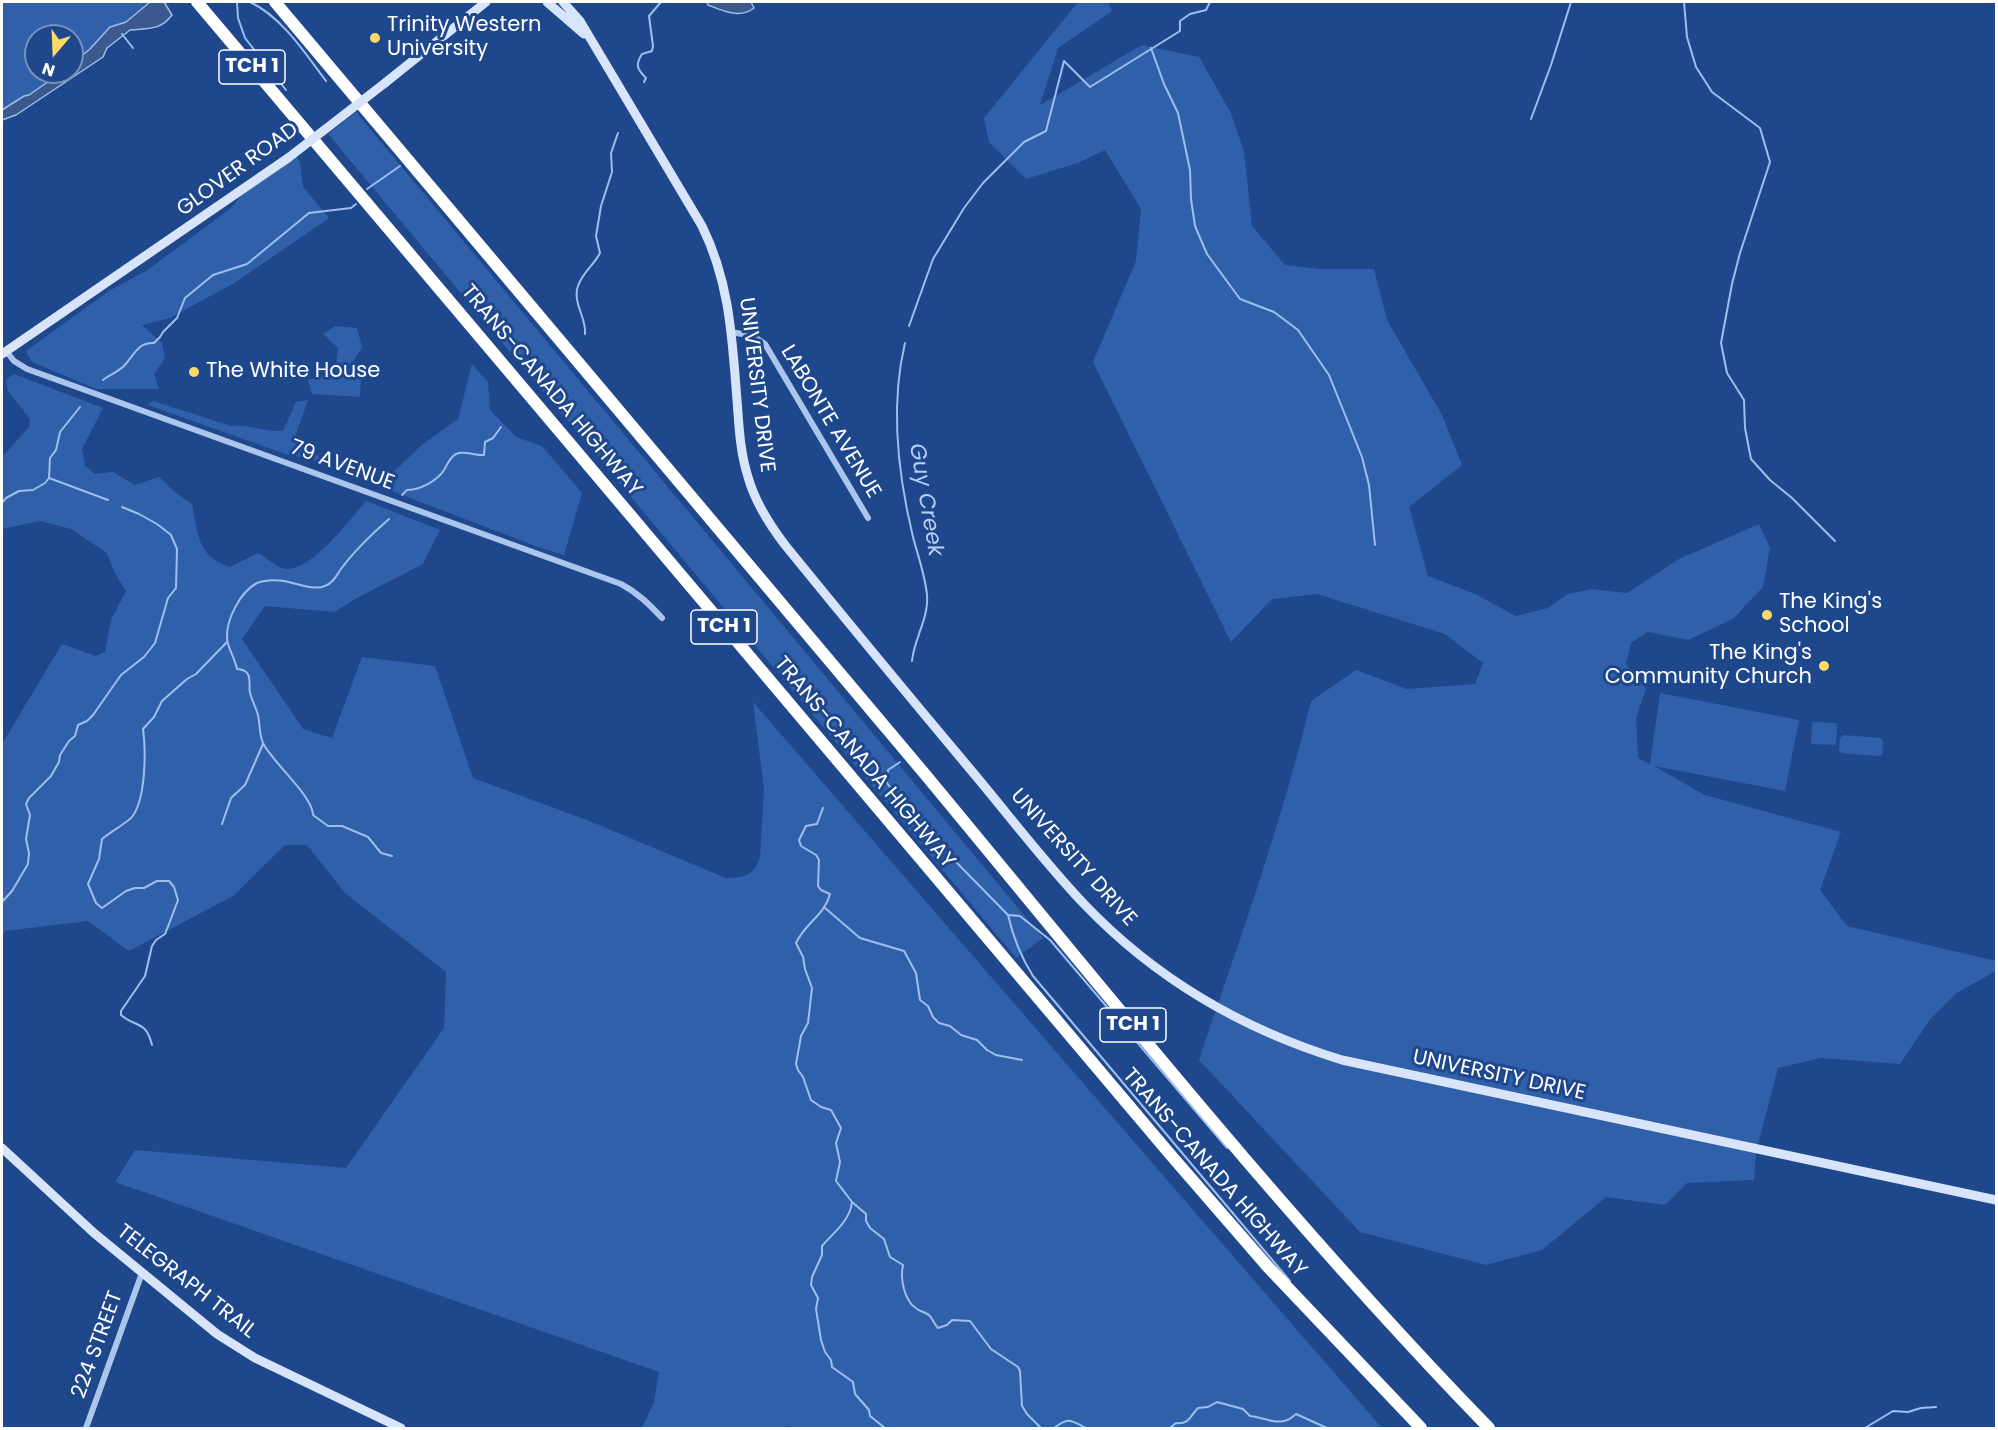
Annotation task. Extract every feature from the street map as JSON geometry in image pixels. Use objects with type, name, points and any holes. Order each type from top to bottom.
[{"type":"highway","name":"TRANS-CANADA HIGHWAY","points":[[197,2],[1162,1146],[1268,1267],[1421,1428]]},
{"type":"highway","name":"TRANS-CANADA HIGHWAY","points":[[275,2],[1213,1121],[1306,1229],[1489,1428]]},
{"type":"street","name":"GLOVER ROAD","points":[[4,352],[288,158],[486,2]]},
{"type":"street","name":"UNIVERSITY DRIVE","points":[[548,2],[589,38]]},
{"type":"street","name":"UNIVERSITY DRIVE","points":[[563,2],[580,21],[702,226],[722,274],[731,332],[744,463],[754,494],[772,528],[1069,887],[1125,943],[1178,984],[1233,1017],[1315,1052],[1351,1063],[1996,1200]]},
{"type":"street","name":"LABONTE AVENUE","points":[[731,332],[753,336],[765,344],[868,518]]},
{"type":"street","name":"79 AVENUE","points":[[4,352],[27,369],[621,584],[646,600],[662,618]]},
{"type":"street","name":"TELEGRAPH TRAIL","points":[[2,1148],[93,1233],[237,1348],[338,1400],[401,1428]]},
{"type":"street","name":"224 STREET","points":[[86,1428],[142,1273]]},
{"type":"shaded area","points":[[2,2],[147,3],[126,22],[110,27],[84,54],[84,24],[24,24],[24,84],[45,84],[2,110]]},
{"type":"shaded area","points":[[150,2],[164,2],[172,15],[158,26],[130,30],[107,48],[103,57],[84,70],[84,54],[110,27],[126,22]]},
{"type":"shaded area","points":[[707,2],[751,2],[754,8],[743,13],[731,13],[708,5]]},
{"type":"shaded area","points":[[1078,2],[1108,2],[1112,11],[1058,48],[1040,105],[1142,45],[1199,57],[1230,111],[1244,151],[1252,226],[1285,265],[1320,269],[1374,269],[1387,320],[1442,415],[1462,465],[1409,507],[1428,576],[1475,594],[1516,616],[1548,608],[1568,594],[1591,589],[1627,593],[1679,559],[1759,524],[1770,548],[1763,587],[1733,619],[1688,640],[1648,632],[1631,643],[1626,664],[1646,689],[1636,718],[1638,758],[1650,764],[1660,693],[1799,720],[1785,791],[1654,766],[1705,795],[1841,832],[1820,890],[1847,926],[1996,961],[1996,971],[1958,992],[1931,1018],[1900,1064],[1821,1058],[1778,1068],[1756,1152],[1754,1180],[1687,1183],[1665,1205],[1606,1197],[1542,1250],[1486,1265],[1360,1232],[1199,1060],[1273,837],[1311,701],[1356,670],[1407,689],[1475,684],[1483,663],[1445,634],[1317,594],[1272,599],[1231,642],[1093,362],[1136,261],[1141,209],[1105,150],[1078,163],[1026,179],[989,142],[984,118]]},
{"type":"shaded area","points":[[45,84],[62,84],[16,115],[2,120],[2,110]]},
{"type":"shaded area","points":[[356,112],[1043,938],[1016,958],[328,134]]},
{"type":"shaded area","points":[[294,153],[300,162],[303,187],[329,218],[236,282],[170,318],[142,325],[162,343],[165,358],[154,374],[159,389],[96,389],[32,362],[26,351],[109,291],[146,271],[230,209],[244,192]]},
{"type":"shaded area","points":[[335,326],[357,328],[362,347],[350,367],[361,377],[360,397],[312,394],[308,380],[335,374],[338,348],[323,334]]},
{"type":"shaded area","points":[[472,364],[488,382],[490,410],[516,437],[542,446],[582,493],[564,555],[389,490],[386,479],[423,444],[458,419]]},
{"type":"shaded area","points":[[14,374],[103,408],[82,449],[85,466],[95,474],[113,472],[135,485],[159,477],[192,504],[201,543],[211,557],[219,563],[230,567],[258,553],[282,568],[304,564],[340,532],[366,501],[440,530],[423,564],[334,612],[265,606],[242,639],[303,729],[332,738],[362,657],[435,666],[473,778],[592,822],[726,878],[732,878],[752,872],[760,857],[764,789],[753,702],[1382,1428],[796,1428],[786,1426],[784,1428],[642,1428],[654,1402],[659,1372],[115,1182],[135,1150],[346,1168],[444,1028],[446,972],[345,893],[307,845],[285,845],[233,896],[129,951],[88,921],[5,931],[2,937],[2,744],[62,644],[96,656],[105,652],[111,620],[126,591],[107,553],[71,529],[40,521],[2,529],[2,457],[29,427],[30,419],[8,391],[6,380]]},
{"type":"shaded area","points":[[308,400],[294,439],[327,462],[288,455],[148,405],[153,401],[231,426],[283,431],[296,402]]},
{"type":"shaded area","points":[[1812,722],[1837,723],[1836,745],[1811,744]]},
{"type":"shaded area","points":[[1843,735],[1881,738],[1882,755],[1842,753],[1839,750],[1840,738]]},
{"type":"waterway","points":[[237,2],[238,18],[245,38],[286,90]]},
{"type":"waterway","points":[[250,2],[283,26],[326,81]]},
{"type":"waterway","points":[[644,82],[646,78],[639,69],[638,61],[642,54],[652,51],[649,16],[661,2]]},
{"type":"waterway","name":"Guy Creek","points":[[909,326],[933,259],[964,208],[983,183],[1024,142],[1046,131],[1064,61],[1090,87],[1180,31],[1180,21],[1190,14],[1206,10],[1210,2]]},
{"type":"waterway","points":[[1531,119],[1571,2]]},
{"type":"waterway","points":[[1684,2],[1687,37],[1696,67],[1712,92],[1760,128],[1770,162],[1740,253],[1721,343],[1727,373],[1744,400],[1745,428],[1751,459],[1835,541]]},
{"type":"waterway","points":[[122,34],[133,48]]},
{"type":"waterway","points":[[1151,48],[1164,84],[1178,113],[1190,170],[1195,226],[1207,254],[1240,299],[1274,312],[1298,330],[1329,375],[1362,457],[1369,485],[1375,545]]},
{"type":"waterway","points":[[585,334],[577,292],[582,277],[600,253],[596,236],[601,206],[612,172],[611,153],[618,133]]},
{"type":"waterway","points":[[367,189],[400,166]]},
{"type":"waterway","points":[[103,380],[124,366],[140,347],[154,343],[177,318],[185,298],[213,275],[247,264],[309,213],[351,208],[356,204]]},
{"type":"waterway","name":"Guy Creek","points":[[905,343],[900,367],[897,415],[900,465],[903,489],[927,595],[926,612],[912,661]]},
{"type":"waterway","points":[[2,503],[19,491],[33,490],[45,483],[49,478],[50,458],[56,450],[60,432],[80,407]]},
{"type":"waterway","points":[[402,495],[407,490],[423,487],[433,481],[456,454],[484,455],[485,442],[493,438],[501,427]]},
{"type":"waterway","points":[[49,478],[108,500]]},
{"type":"waterway","points":[[2,902],[12,891],[28,864],[29,853],[26,839],[30,815],[26,804],[29,798],[51,776],[59,762],[60,755],[75,736],[78,725],[93,715],[121,675],[144,657],[155,643],[168,598],[176,588],[177,549],[171,535],[157,524],[122,507]]},
{"type":"waterway","points":[[389,519],[357,549],[328,585],[316,588],[270,580],[251,587],[235,607],[229,623],[227,638],[237,669],[248,674],[250,693],[258,715],[263,743],[300,789],[313,815],[328,826],[342,826],[368,837],[381,853],[392,856]]},
{"type":"waterway","points":[[152,1045],[144,1028],[126,1019],[121,1015],[121,1011],[145,976],[152,946],[165,934],[178,900],[174,887],[169,881],[157,881],[144,888],[126,891],[102,908],[96,903],[88,884],[99,859],[102,839],[130,819],[137,809],[144,774],[143,729],[154,717],[162,701],[196,674],[227,642]]},
{"type":"waterway","points":[[222,824],[231,798],[245,785],[263,744]]},
{"type":"waterway","points":[[900,762],[888,770],[887,783],[911,816],[1008,915],[1018,947],[1033,976],[1290,1281]]},
{"type":"waterway","name":"Guy Creek","points":[[823,808],[817,824],[806,826],[799,840],[801,846],[816,855],[819,860],[818,886],[830,894],[824,908],[804,930],[796,943],[803,957],[812,988],[808,1023],[801,1036],[796,1064],[811,1100],[831,1110],[841,1128],[836,1143],[840,1162],[836,1181],[852,1202],[866,1214],[866,1221],[870,1228],[884,1239],[890,1257],[903,1265],[902,1277],[909,1301],[930,1316],[938,1328],[947,1325],[952,1320],[970,1321],[991,1349],[1018,1367],[1022,1406],[1041,1428]]},
{"type":"waterway","points":[[825,908],[860,938],[904,951],[916,973],[920,1000],[928,1006],[939,1023],[950,1026],[961,1035],[977,1040],[996,1055],[1022,1060]]},
{"type":"waterway","points":[[1008,915],[1020,916],[1050,940],[1227,1148]]},
{"type":"waterway","points":[[852,1202],[845,1221],[822,1246],[822,1255],[812,1277],[811,1285],[818,1298],[816,1309],[821,1340],[832,1367],[853,1382],[855,1394],[869,1410],[870,1416],[885,1428]]},
{"type":"waterway","name":"Guy Creek","points":[[1170,1428],[1176,1423],[1187,1421],[1198,1408],[1208,1407],[1217,1402],[1243,1409],[1250,1416],[1274,1421],[1290,1419],[1296,1414],[1327,1428]]},
{"type":"waterway","points":[[1865,1428],[1893,1411],[1908,1412],[1936,1407]]},
{"type":"waterway","name":"Guy Creek","points":[[1054,1428],[1066,1421],[1086,1428]]},
{"type":"place","name":"Trinity Western University","points":[[375,38]]},
{"type":"place","name":"The White House","points":[[194,372]]},
{"type":"place","name":"The King's School","points":[[1767,615]]},
{"type":"place","name":"The King's Community Church","points":[[1824,666]]}]
